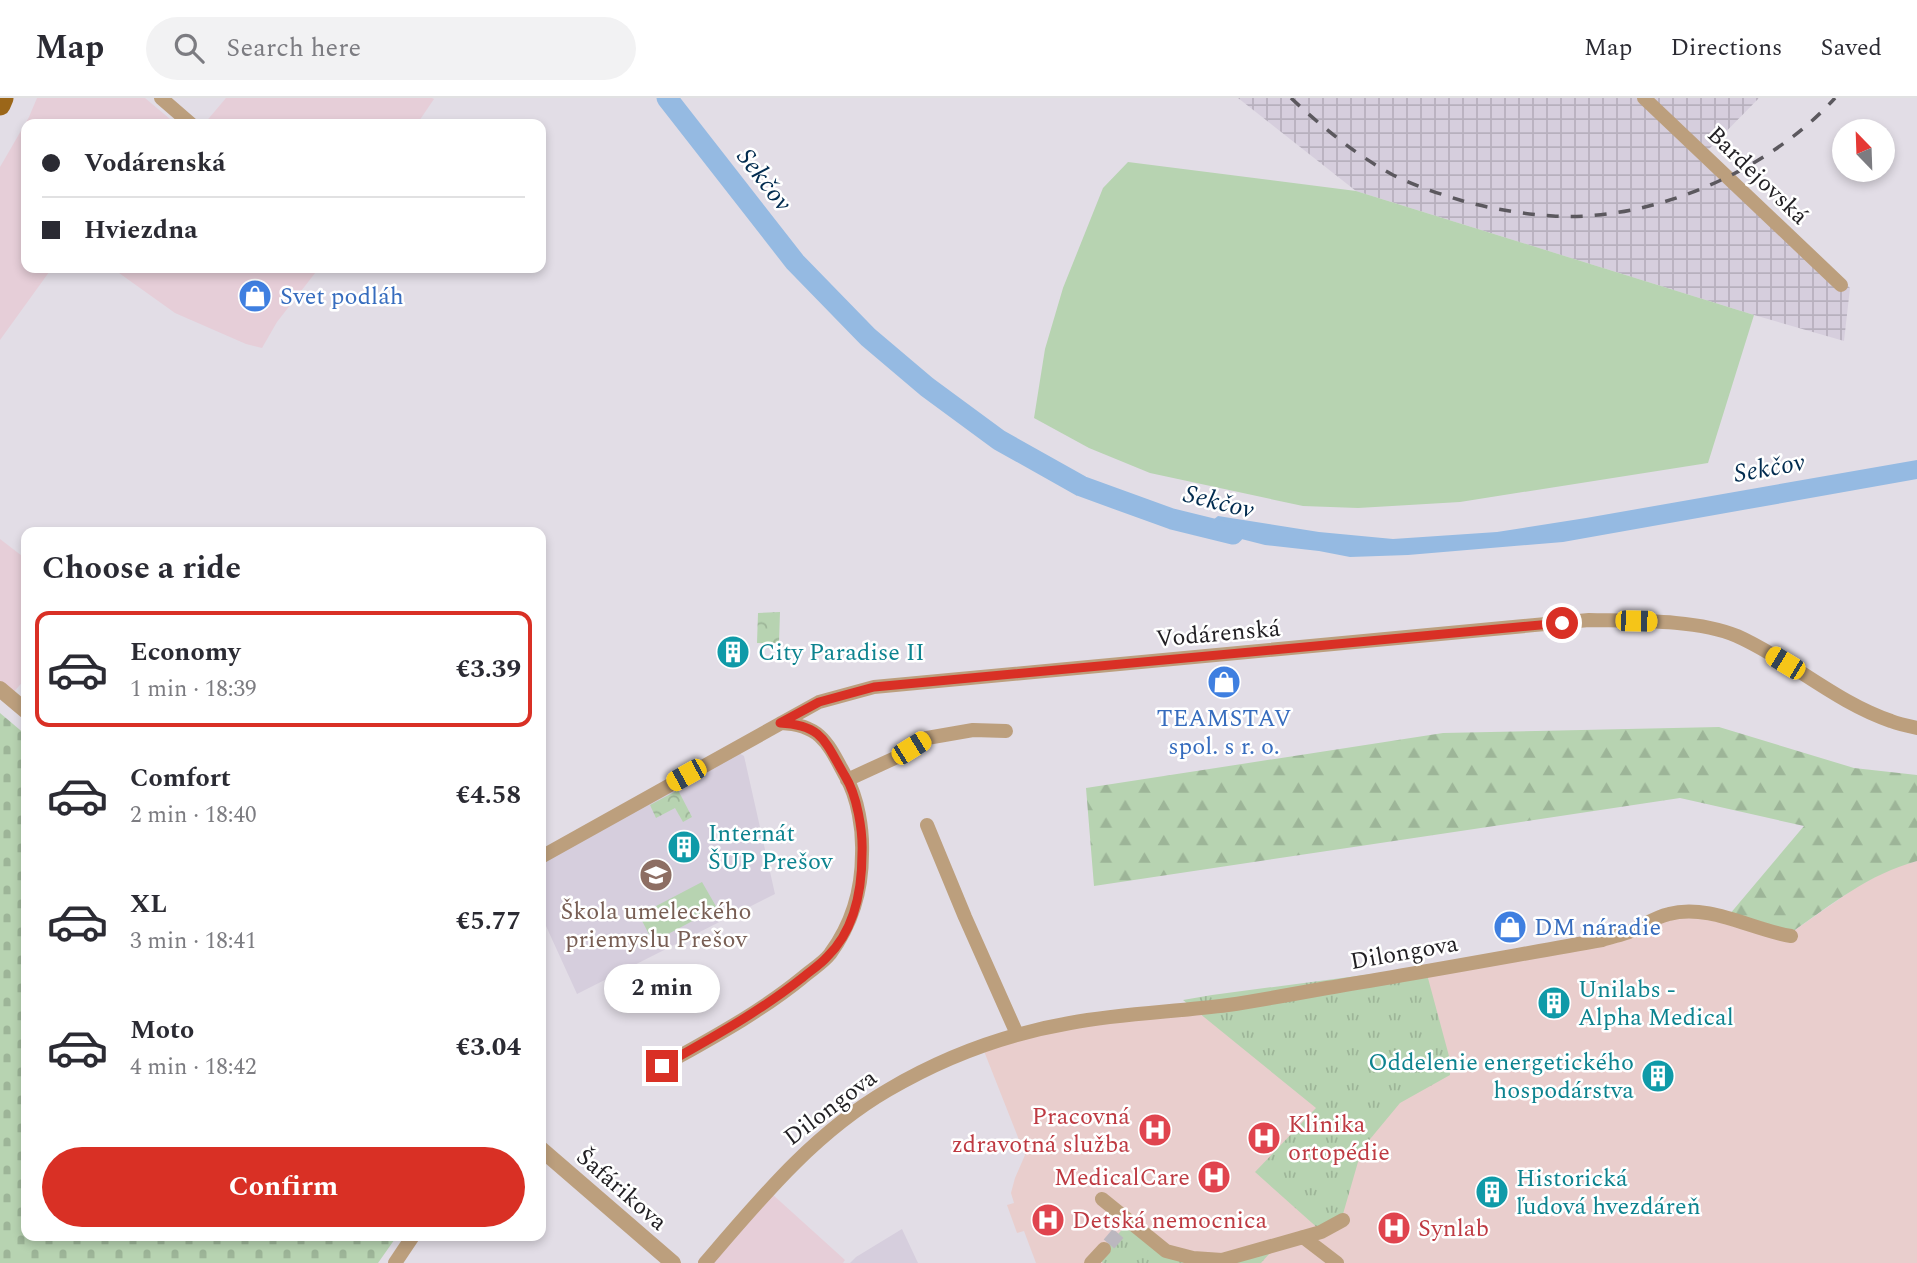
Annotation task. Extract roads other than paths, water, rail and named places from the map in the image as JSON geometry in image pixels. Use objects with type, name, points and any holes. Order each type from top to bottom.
[{"type":"main road","points":[[0,104],[3,98]]},
{"type":"street","points":[[160,98],[185,119]]},
{"type":"street","name":"Bardejovská","points":[[1644,98],[1841,285]]},
{"type":"street","name":"Vodárenská","points":[[546,854],[819,702],[874,687],[1589,620],[1660,621],[1736,636],[1858,706],[1891,721],[1917,728]]},
{"type":"street","points":[[0,689],[21,707]]},
{"type":"street","points":[[662,1066],[743,1020],[828,957],[844,933],[854,911],[860,887],[863,841],[848,780],[820,735],[797,723],[780,723]]},
{"type":"street","points":[[848,780],[895,758],[927,738],[973,730],[1006,731]]},
{"type":"street","points":[[927,825],[1017,1034]]},
{"type":"street","name":"Dilongova","points":[[705,1263],[783,1174],[852,1113],[920,1073],[972,1049],[1017,1034],[1072,1022],[1228,1004],[1602,940],[1668,914],[1687,911],[1713,914],[1771,933],[1791,936]]},
{"type":"street","name":"Šafárikova","points":[[546,1153],[673,1263]]},
{"type":"street","points":[[1102,1199],[1125,1225],[1166,1251],[1193,1258],[1222,1260],[1321,1232],[1343,1220]]},
{"type":"street","points":[[1303,1237],[1337,1263]]},
{"type":"street","points":[[395,1263],[410,1241]]},
{"type":"water","points":[[1917,460],[1917,479],[1563,542],[1350,557],[1265,545],[1202,529],[1218,516],[1319,532],[1393,539],[1497,532]]},
{"type":"waterway","name":"Sekčov","points":[[667,98],[795,262],[868,337],[927,387],[999,440],[1081,486],[1172,519],[1233,534]]},
{"type":"tunnel","points":[[1109,1244],[1122,1229]]},
{"type":"railway","points":[[1291,98],[1327,130],[1379,167],[1401,179],[1474,204],[1553,216],[1591,216],[1630,210],[1668,201],[1706,187],[1777,148],[1835,98]]},
{"type":"place","name":"Svet podláh","points":[[255,296]]},
{"type":"place","name":"City Paradise II","points":[[733,652]]},
{"type":"place","name":"TEAMSTAV spol. s r. o.","points":[[1224,682]]},
{"type":"place","name":"Internát ŠUP Prešov","points":[[684,847]]},
{"type":"place","name":"Škola umeleckého priemyslu Prešov","points":[[656,875]]},
{"type":"place","name":"DM náradie","points":[[1510,927]]},
{"type":"place","name":"Unilabs - Alpha Medical","points":[[1554,1003]]},
{"type":"place","name":"Oddelenie energetického hospodárstva","points":[[1658,1076]]},
{"type":"place","name":"Pracovná zdravotná služba","points":[[1155,1130]]},
{"type":"place","name":"Klinika ortopédie","points":[[1264,1138]]},
{"type":"place","name":"MedicalCare","points":[[1214,1177]]},
{"type":"place","name":"Historická ľudová hvezdáreň","points":[[1492,1192]]},
{"type":"place","name":"Detská nemocnica","points":[[1048,1220]]},
{"type":"place","name":"Synlab","points":[[1394,1228]]}]
